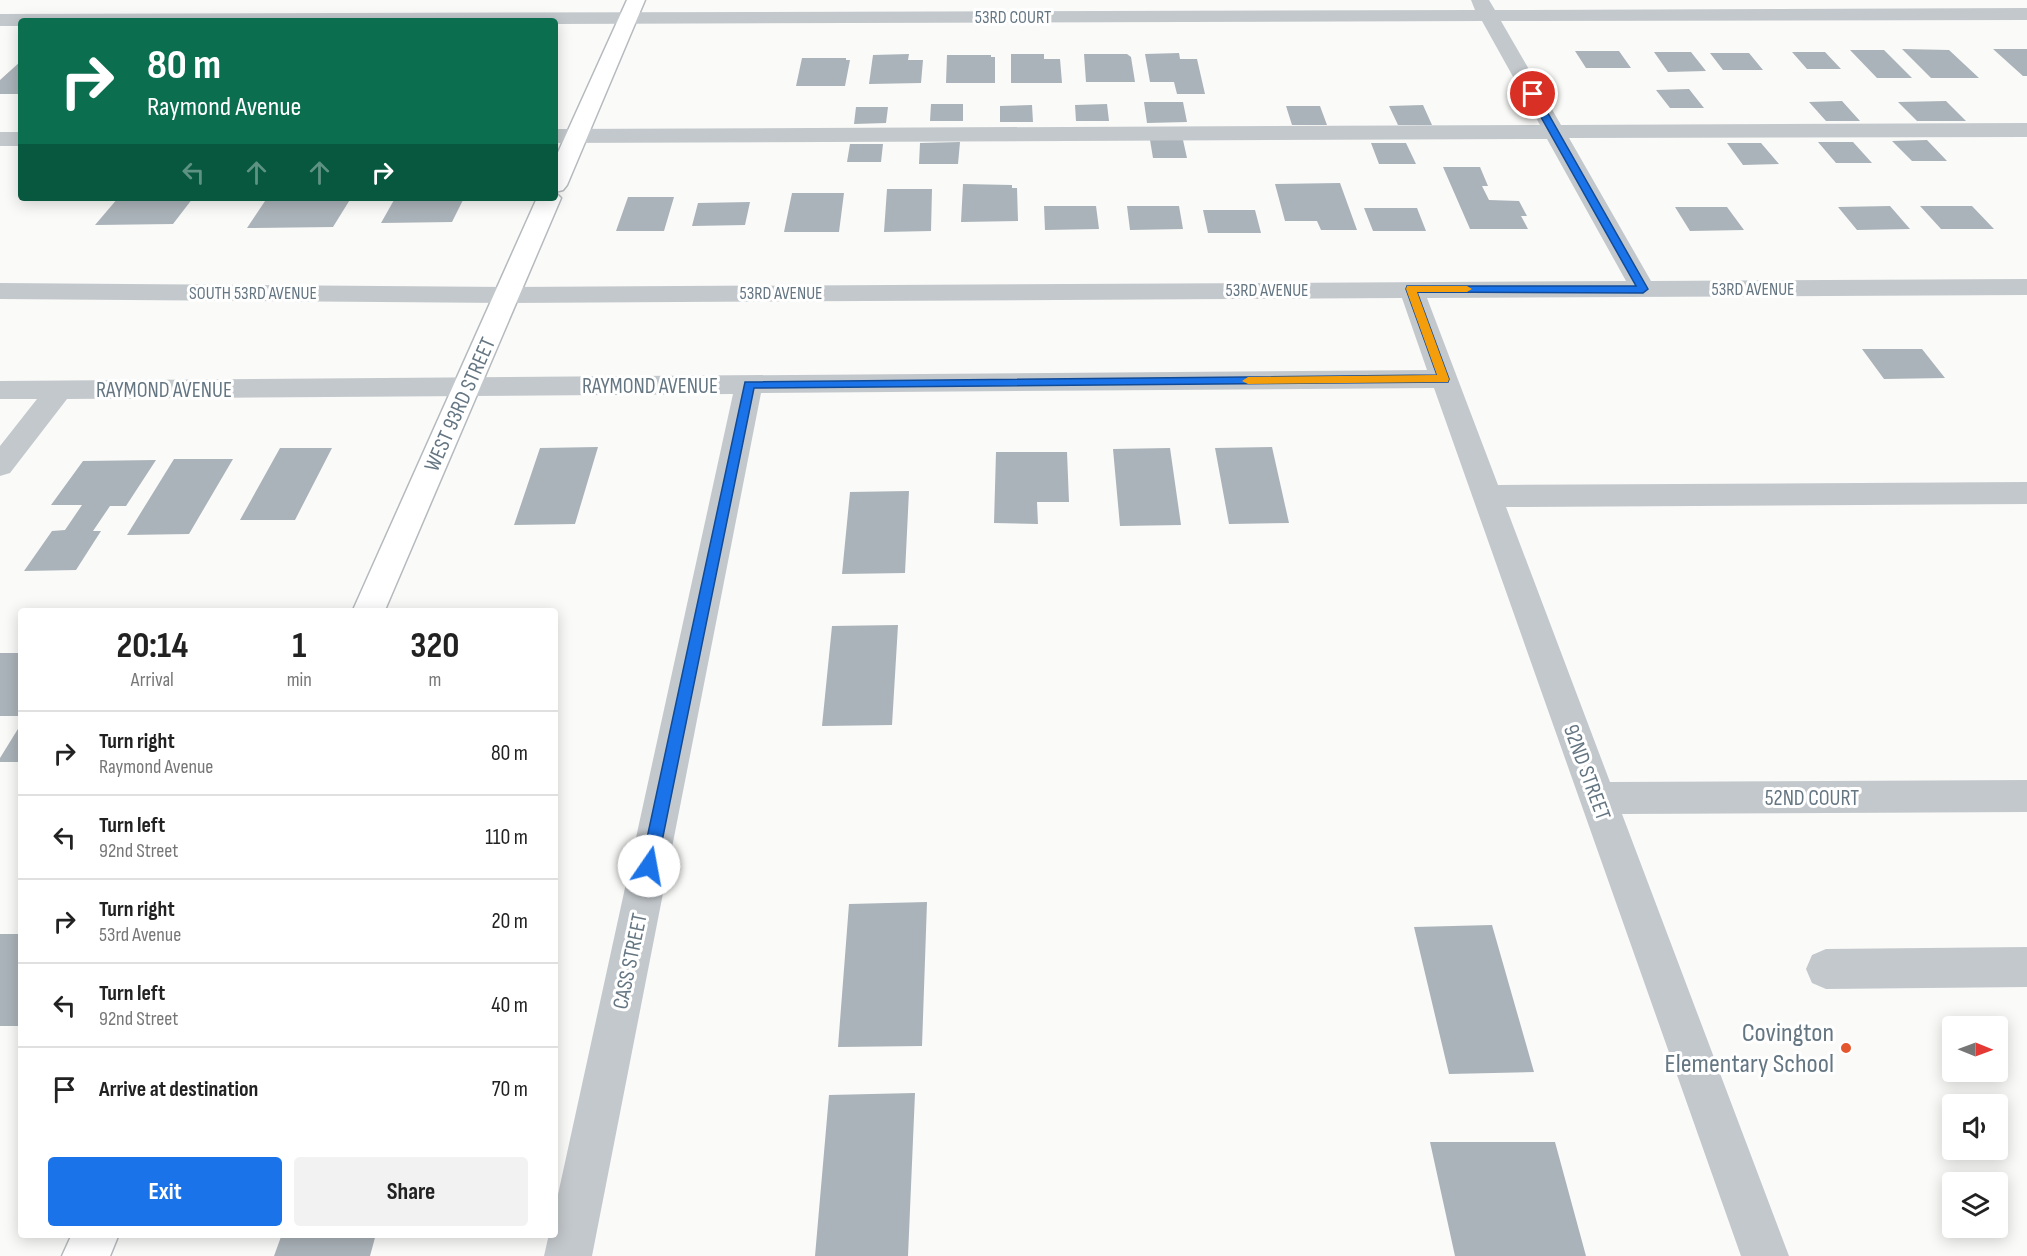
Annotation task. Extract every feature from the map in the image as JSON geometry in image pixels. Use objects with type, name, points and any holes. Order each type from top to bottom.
[{"type":"main road","points":[[558,172],[566,136],[632,9]]},
{"type":"main road","name":"WEST 93RD STREET","points":[[370,608],[548,201]]},
{"type":"main road","points":[[86,1256],[94,1238]]},
{"type":"street","name":"53RD COURT","points":[[115,18],[632,9],[1484,8],[2027,14]]},
{"type":"street","points":[[1484,8],[1643,289]]},
{"type":"street","name":"53RD COURT","points":[[0,20],[18,20]]},
{"type":"street","points":[[566,136],[2027,130]]},
{"type":"street","points":[[0,139],[18,139]]},
{"type":"street","name":"53RD AVENUE","points":[[507,296],[2027,287]]},
{"type":"street","name":"92ND STREET","points":[[1411,289],[1765,1256]]},
{"type":"street","name":"SOUTH 53RD AVENUE","points":[[0,291],[507,296]]},
{"type":"street","name":"RAYMOND AVENUE","points":[[0,390],[1444,379]]},
{"type":"street","name":"CASS STREET","points":[[568,1256],[749,384]]},
{"type":"street","points":[[0,466],[59,390]]},
{"type":"street","points":[[1487,496],[2027,493]]},
{"type":"street","name":"52ND COURT","points":[[1598,798],[2027,796]]},
{"type":"street","points":[[1826,969],[2027,967]]},
{"type":"building","points":[[1902,49],[1949,50],[1979,78],[1931,78]]},
{"type":"building","points":[[1993,49],[2027,49],[2027,76],[2023,76]]},
{"type":"building","points":[[1850,50],[1884,50],[1912,78],[1877,78]]},
{"type":"building","points":[[1575,51],[1619,51],[1631,68],[1586,68]]},
{"type":"building","points":[[1654,52],[1691,52],[1706,71],[1668,72]]},
{"type":"building","points":[[1792,52],[1825,52],[1841,69],[1807,69]]},
{"type":"building","points":[[1179,53],[1180,59],[1197,59],[1205,94],[1177,94],[1174,82],[1150,82],[1145,54]]},
{"type":"building","points":[[1710,53],[1749,53],[1763,70],[1723,70]]},
{"type":"building","points":[[909,54],[908,60],[923,60],[921,83],[869,84],[873,55]]},
{"type":"building","points":[[1011,54],[1044,54],[1044,59],[1060,59],[1062,83],[1011,83]]},
{"type":"building","points":[[1084,54],[1127,54],[1131,57],[1135,82],[1086,82]]},
{"type":"building","points":[[947,55],[991,55],[995,57],[995,83],[946,83]]},
{"type":"building","points":[[802,58],[846,58],[850,60],[845,86],[796,86]]},
{"type":"building","points":[[18,64],[18,94],[0,94],[0,80]]},
{"type":"building","points":[[1689,89],[1704,108],[1670,108],[1656,90]]},
{"type":"building","points":[[1842,101],[1860,121],[1826,121],[1809,102]]},
{"type":"building","points":[[1946,101],[1966,121],[1917,121],[1898,102]]},
{"type":"building","points":[[1144,102],[1183,102],[1187,122],[1147,123]]},
{"type":"building","points":[[931,104],[963,104],[963,121],[930,121]]},
{"type":"building","points":[[1107,104],[1109,121],[1076,121],[1075,105]]},
{"type":"building","points":[[1032,105],[1033,122],[1000,122],[1000,106]]},
{"type":"building","points":[[1423,105],[1432,125],[1398,125],[1389,106]]},
{"type":"building","points":[[1286,106],[1320,106],[1327,125],[1292,125]]},
{"type":"building","points":[[856,107],[888,107],[886,123],[854,124]]},
{"type":"building","points":[[1150,140],[1183,140],[1187,158],[1153,158]]},
{"type":"building","points":[[1927,140],[1947,161],[1912,161],[1892,141]]},
{"type":"building","points":[[960,142],[958,164],[919,164],[920,143]]},
{"type":"building","points":[[1818,142],[1853,142],[1872,163],[1836,163]]},
{"type":"building","points":[[1371,143],[1406,143],[1416,164],[1379,164]]},
{"type":"building","points":[[1727,143],[1761,143],[1779,164],[1743,165]]},
{"type":"building","points":[[850,144],[883,144],[881,162],[847,162]]},
{"type":"building","points":[[1443,167],[1480,167],[1488,186],[1482,186],[1489,200],[1519,201],[1527,216],[1521,216],[1528,229],[1470,229]]},
{"type":"building","points":[[1340,183],[1357,230],[1321,230],[1317,221],[1285,221],[1275,184]]},
{"type":"building","points":[[963,184],[1012,185],[1012,188],[1017,188],[1018,221],[961,222]]},
{"type":"building","points":[[887,189],[932,189],[931,231],[884,232]]},
{"type":"building","points":[[792,193],[844,193],[839,232],[784,232]]},
{"type":"building","points":[[628,197],[674,197],[664,231],[616,231]]},
{"type":"building","points":[[115,201],[191,201],[173,224],[95,225]]},
{"type":"building","points":[[265,201],[349,201],[333,227],[247,228]]},
{"type":"building","points":[[393,201],[462,201],[452,222],[381,223]]},
{"type":"building","points":[[750,202],[745,225],[692,226],[698,203]]},
{"type":"building","points":[[1044,206],[1096,206],[1099,229],[1045,230]]},
{"type":"building","points":[[1127,206],[1179,206],[1183,229],[1130,230]]},
{"type":"building","points":[[1890,206],[1910,229],[1857,230],[1838,207]]},
{"type":"building","points":[[1920,206],[1972,206],[1994,229],[1941,229]]},
{"type":"building","points":[[1675,207],[1727,207],[1744,230],[1690,231]]},
{"type":"building","points":[[1364,208],[1417,208],[1426,231],[1373,231]]},
{"type":"building","points":[[1203,210],[1255,210],[1261,233],[1208,233]]},
{"type":"building","points":[[1862,349],[1922,349],[1945,378],[1884,379]]},
{"type":"building","points":[[598,447],[575,524],[514,525],[540,448]]},
{"type":"building","points":[[1272,447],[1289,523],[1229,524],[1215,448]]},
{"type":"building","points":[[280,448],[332,448],[295,520],[240,520]]},
{"type":"building","points":[[1170,448],[1181,525],[1120,526],[1113,449]]},
{"type":"building","points":[[996,452],[1067,452],[1069,502],[1037,502],[1038,524],[994,523]]},
{"type":"building","points":[[174,459],[233,459],[189,534],[127,535]]},
{"type":"building","points":[[156,460],[126,506],[110,506],[93,531],[101,531],[76,570],[24,571],[52,531],[65,530],[82,505],[51,505],[83,461]]},
{"type":"building","points":[[909,491],[905,573],[842,574],[850,492]]},
{"type":"building","points":[[898,625],[892,725],[822,726],[832,626]]},
{"type":"building","points":[[0,653],[18,653],[18,716],[0,716]]},
{"type":"building","points":[[18,729],[18,762],[0,762],[0,758]]},
{"type":"building","points":[[927,902],[922,1046],[838,1047],[849,904]]},
{"type":"building","points":[[1492,925],[1534,1072],[1449,1074],[1414,927]]},
{"type":"building","points":[[0,934],[18,934],[18,1026],[0,1026]]},
{"type":"building","points":[[915,1093],[908,1256],[815,1256],[829,1095]]},
{"type":"building","points":[[1430,1142],[1555,1142],[1586,1256],[1455,1256]]},
{"type":"building","points":[[281,1238],[375,1238],[370,1256],[274,1256]]},
{"type":"slow traffic","points":[[1248,381],[1444,379],[1411,289],[1467,289]]},
{"type":"place","name":"Covington Elementary School","points":[[1846,1048]]},
{"type":"route","points":[[649,866],[749,384],[1444,379],[1411,289],[1643,289],[1533,94]]}]
